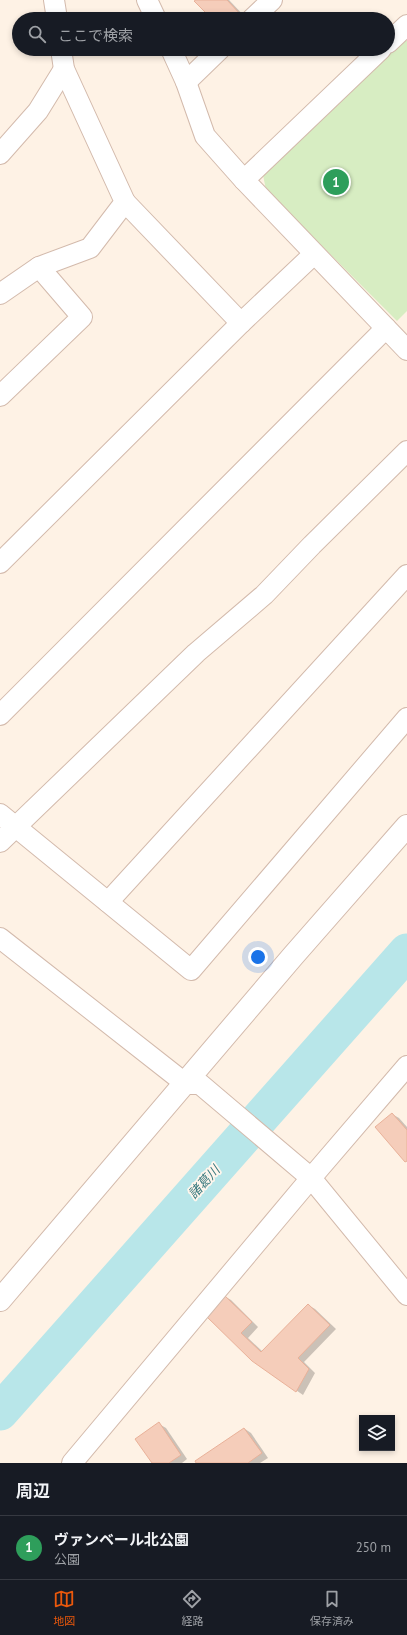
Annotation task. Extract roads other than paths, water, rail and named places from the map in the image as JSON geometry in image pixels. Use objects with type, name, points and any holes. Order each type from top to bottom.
[{"type":"street","points":[[54,0],[56,12]]},
{"type":"street","points":[[147,0],[153,12]]},
{"type":"street","points":[[259,12],[272,0]]},
{"type":"street","points":[[395,36],[407,25]]},
{"type":"street","points":[[62,56],[64,69],[125,202],[241,323]]},
{"type":"street","points":[[173,56],[186,82],[205,136],[244,180],[407,350]]},
{"type":"street","points":[[186,82],[213,56]]},
{"type":"street","points":[[244,180],[375,56]]},
{"type":"street","points":[[0,154],[38,111],[64,69]]},
{"type":"street","points":[[0,294],[39,267],[90,248],[125,202]]},
{"type":"street","points":[[0,563],[241,323],[314,254]]},
{"type":"street","points":[[0,396],[82,317],[39,267]]},
{"type":"street","points":[[0,715],[386,328]]},
{"type":"street","points":[[0,842],[196,653],[264,595],[407,451]]},
{"type":"street","points":[[108,902],[407,575]]},
{"type":"street","points":[[0,814],[191,970],[407,718]]},
{"type":"street","points":[[0,1300],[193,1084],[293,956],[407,826]]},
{"type":"street","points":[[0,938],[193,1084],[311,1178],[407,1295]]},
{"type":"street","points":[[72,1463],[407,1066]]},
{"type":"waterway","name":"諸葛川","points":[[0,1412],[407,952]]},
{"type":"place","name":"ヴァンベール北公園","points":[[336,182]]}]
